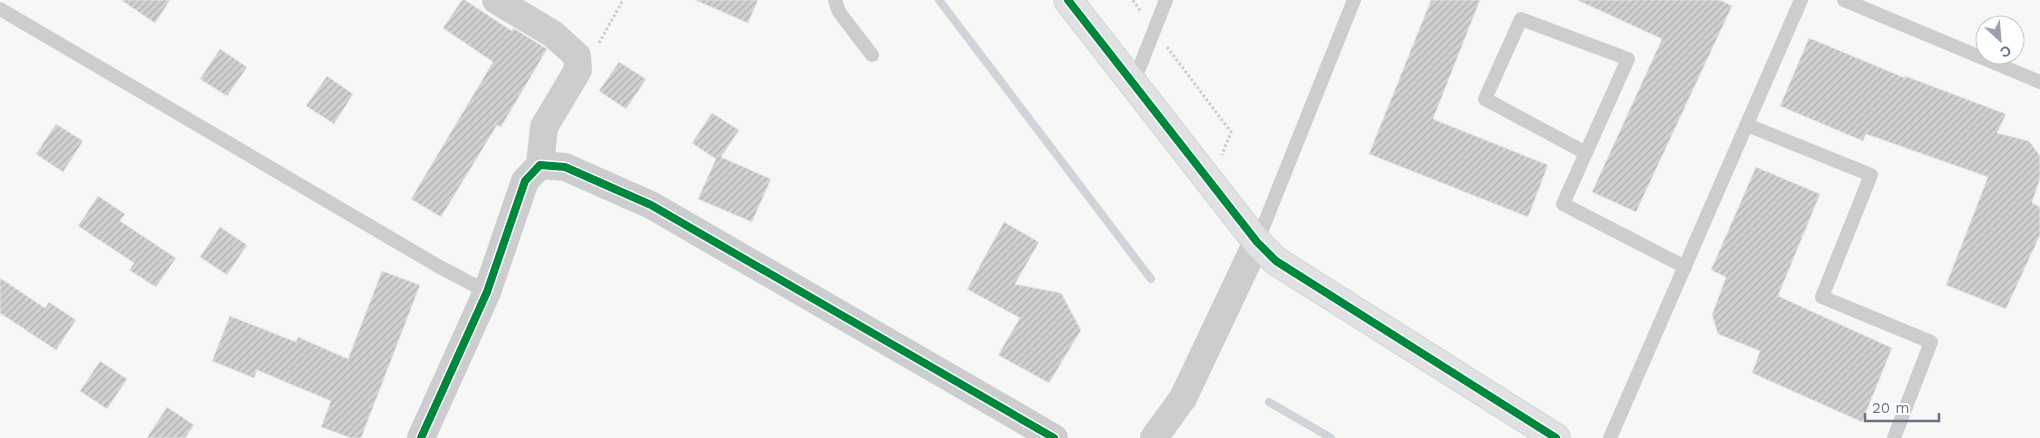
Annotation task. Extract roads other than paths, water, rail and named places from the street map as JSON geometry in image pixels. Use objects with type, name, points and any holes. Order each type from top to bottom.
[{"type":"street","points":[[421,438],[487,292],[525,181],[540,166],[544,127],[578,70],[576,56],[553,34],[496,0]]},
{"type":"street","points":[[1068,0],[1257,242],[1276,261],[1556,438]]},
{"type":"street","points":[[540,166],[565,168],[651,205],[1054,438]]},
{"type":"street","points":[[1154,438],[1183,398],[1257,242]]},
{"type":"lane","points":[[835,0],[839,12],[872,55]]},
{"type":"lane","points":[[1133,84],[1166,0]]},
{"type":"lane","points":[[1257,242],[1354,0]]},
{"type":"lane","points":[[1610,438],[1801,0]]},
{"type":"lane","points":[[1844,0],[2040,82]]},
{"type":"lane","points":[[0,9],[438,266],[487,292]]},
{"type":"lane","points":[[1586,153],[1484,99],[1521,19],[1628,59],[1586,153],[1562,204],[1685,267]]},
{"type":"lane","points":[[1747,125],[1871,175],[1822,297],[1932,342],[1894,438]]},
{"type":"waterway","points":[[939,0],[1151,279]]},
{"type":"waterway","points":[[1269,402],[1331,438]]}]
